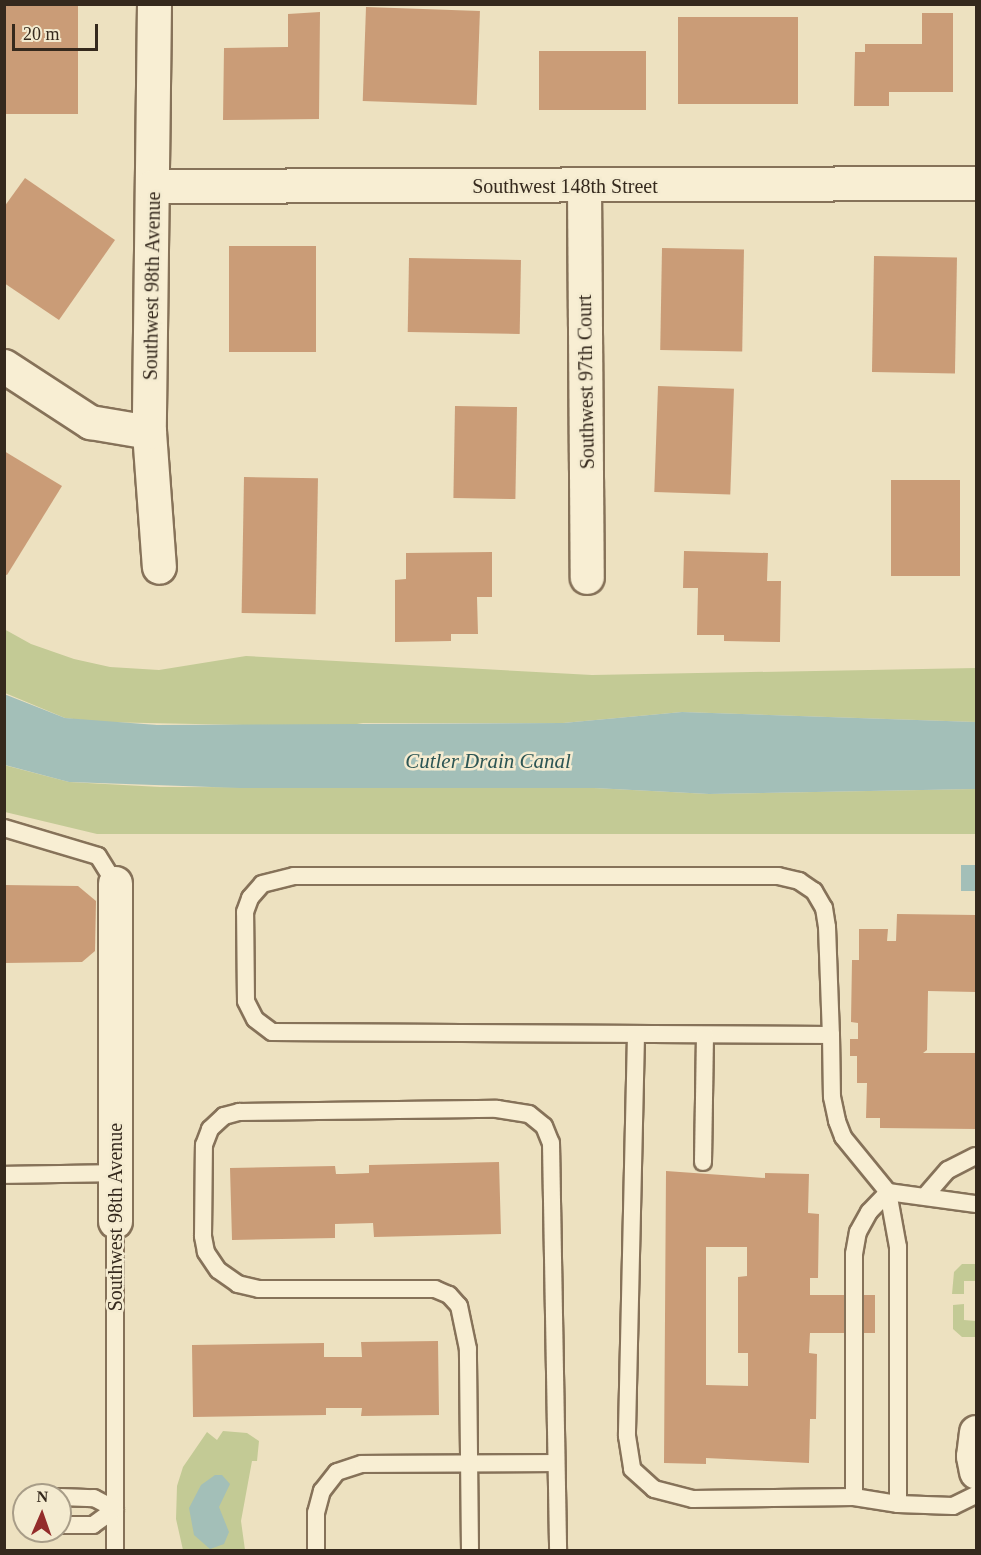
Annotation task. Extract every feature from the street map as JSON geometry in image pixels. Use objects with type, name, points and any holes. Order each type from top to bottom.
[{"type":"street","name":"Southwest 98th Avenue","points":[[154,4],[149,432],[159,567]]},
{"type":"street","name":"Southwest 148th Street","points":[[153,186],[584,187],[976,183]]},
{"type":"street","name":"Southwest 97th Court","points":[[584,187],[587,577]]},
{"type":"street","points":[[4,366],[90,422],[149,432]]},
{"type":"street","name":"Southwest 98th Avenue","points":[[115,883],[115,1221]]},
{"type":"street","points":[[976,1432],[973,1456],[976,1472]]},
{"type":"lane","points":[[4,828],[98,856],[115,883]]},
{"type":"lane","points":[[831,1035],[272,1032],[255,1019],[246,1001],[245,912],[250,898],[262,884],[294,876],[778,876],[799,881],[814,891],[824,908],[831,1035],[832,1097],[840,1129],[888,1192],[898,1247],[898,1504]]},
{"type":"lane","points":[[636,1035],[627,1436],[632,1469],[654,1489],[693,1499],[854,1497],[898,1504],[953,1506],[976,1495]]},
{"type":"lane","points":[[704,1162],[705,1035]]},
{"type":"lane","points":[[470,1551],[465,1324],[459,1306],[449,1295],[435,1289],[259,1289],[238,1284],[218,1270],[206,1252],[203,1236],[204,1145],[210,1129],[224,1116],[239,1112],[497,1109],[529,1114],[544,1126],[551,1143],[558,1551]]},
{"type":"lane","points":[[926,1195],[948,1170],[976,1156]]},
{"type":"lane","points":[[4,1175],[115,1173]]},
{"type":"lane","points":[[854,1497],[854,1254],[858,1232],[869,1212],[888,1192]]},
{"type":"lane","points":[[888,1192],[976,1203]]},
{"type":"lane","name":"Southwest 98th Avenue","points":[[115,1221],[115,1551]]},
{"type":"lane","points":[[316,1551],[316,1513],[322,1491],[337,1472],[362,1464],[555,1463]]},
{"type":"lane","points":[[72,1497],[94,1498],[115,1509],[93,1525],[72,1525]]},
{"type":"green space","points":[[4,629],[31,644],[74,659],[110,667],[159,670],[246,656],[592,675],[976,668],[976,722],[682,712],[563,723],[363,723],[339,727],[99,722],[65,718],[5,693]]},
{"type":"green space","points":[[4,765],[69,782],[160,787],[594,788],[709,794],[976,789],[976,834],[97,834],[5,812]]},
{"type":"green space","points":[[962,1264],[976,1264],[976,1281],[964,1281],[964,1294],[952,1294],[954,1272]]},
{"type":"green space","points":[[964,1304],[964,1320],[976,1321],[976,1337],[962,1337],[953,1329],[953,1305]]},
{"type":"green space","points":[[223,1431],[247,1433],[259,1441],[257,1461],[252,1461],[241,1521],[245,1550],[183,1550],[176,1519],[177,1486],[183,1467],[207,1432],[217,1440]]},
{"type":"water","name":"Cutler Drain Canal","points":[[4,694],[65,718],[157,725],[563,723],[682,712],[976,722],[976,789],[709,794],[594,788],[240,788],[69,782],[5,765]]},
{"type":"water","points":[[961,865],[976,865],[976,891],[961,891]]},
{"type":"water","points":[[215,1475],[222,1475],[230,1484],[219,1507],[229,1532],[224,1544],[210,1549],[194,1535],[189,1508],[201,1485]]},
{"type":"building","points":[[4,5],[78,5],[78,114],[4,114]]},
{"type":"building","points":[[366,7],[480,11],[477,105],[363,101]]},
{"type":"building","points":[[320,12],[319,119],[223,120],[224,48],[288,47],[288,14]]},
{"type":"building","points":[[922,13],[953,13],[953,92],[889,92],[889,106],[854,106],[855,52],[865,52],[865,44],[922,44]]},
{"type":"building","points":[[678,17],[798,17],[798,104],[678,104]]},
{"type":"building","points":[[539,51],[646,51],[646,110],[539,110]]},
{"type":"building","points":[[25,178],[115,240],[59,320],[4,283],[4,207]]},
{"type":"building","points":[[229,246],[316,246],[316,352],[229,352]]},
{"type":"building","points":[[662,248],[744,249],[742,351],[660,350]]},
{"type":"building","points":[[874,256],[957,257],[955,373],[872,372]]},
{"type":"building","points":[[409,258],[521,260],[520,334],[408,332]]},
{"type":"building","points":[[658,386],[734,389],[730,495],[654,492]]},
{"type":"building","points":[[455,406],[517,407],[515,499],[453,498]]},
{"type":"building","points":[[4,451],[62,486],[7,575],[4,574]]},
{"type":"building","points":[[244,477],[318,478],[316,614],[242,613]]},
{"type":"building","points":[[891,480],[960,480],[960,576],[891,576]]},
{"type":"building","points":[[684,551],[768,553],[767,581],[781,581],[780,642],[724,641],[724,635],[697,635],[698,588],[683,588]]},
{"type":"building","points":[[492,552],[492,597],[477,597],[478,634],[451,634],[451,641],[395,642],[395,580],[406,579],[406,553]]},
{"type":"building","points":[[4,885],[78,886],[96,901],[95,951],[82,962],[4,963]]},
{"type":"building","points":[[897,914],[976,915],[976,992],[928,991],[927,1050],[923,1053],[976,1053],[976,1129],[880,1128],[880,1118],[866,1118],[867,1083],[857,1083],[857,1056],[850,1056],[850,1039],[858,1039],[858,1023],[851,1022],[852,960],[859,960],[859,929],[888,929],[887,941],[896,941]]},
{"type":"building","points":[[499,1162],[501,1234],[374,1237],[373,1223],[335,1224],[335,1238],[232,1240],[230,1168],[335,1166],[336,1174],[342,1174],[369,1173],[369,1165]]},
{"type":"building","points":[[666,1171],[765,1178],[765,1173],[809,1174],[808,1213],[819,1214],[818,1278],[810,1278],[810,1295],[875,1295],[875,1333],[810,1333],[809,1353],[817,1354],[816,1419],[810,1419],[809,1463],[706,1458],[706,1464],[664,1463]],"holes":[[[706,1247],[747,1247],[747,1276],[738,1277],[738,1353],[748,1353],[748,1386],[706,1385]]]},
{"type":"building","points":[[438,1341],[439,1415],[361,1416],[362,1408],[326,1408],[326,1415],[193,1417],[192,1345],[324,1343],[324,1357],[362,1357],[361,1342]]}]
